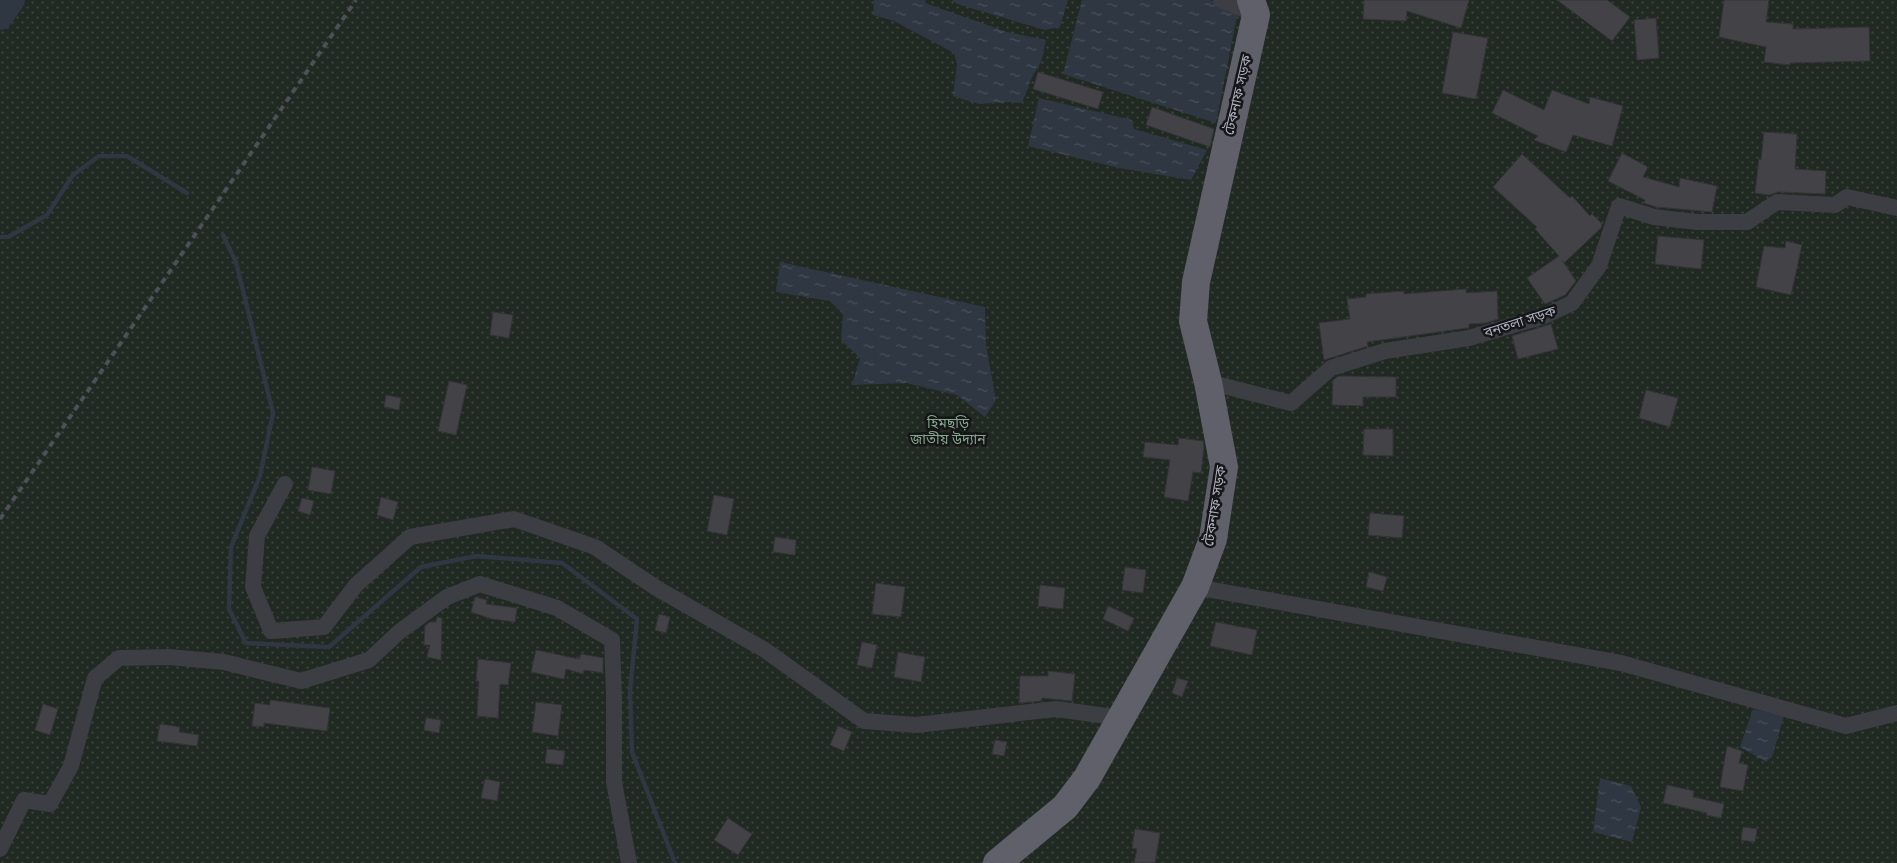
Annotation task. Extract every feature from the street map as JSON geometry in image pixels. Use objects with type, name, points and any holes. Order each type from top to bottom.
[{"type":"highway","name":"টেকনাফ সড়ক","points":[[997,863],[1066,807],[1087,778],[1195,587],[1213,539],[1224,466],[1208,382],[1193,321],[1196,282],[1253,7]]},
{"type":"street","points":[[1221,0],[1253,7]]},
{"type":"street","name":"বনতলা সড়ক","points":[[1208,382],[1291,403],[1331,368],[1385,351],[1469,338],[1544,316],[1572,303],[1599,266],[1619,206],[1654,217],[1697,222],[1747,222],[1777,202],[1835,204],[1847,197],[1897,208]]},
{"type":"street","points":[[285,484],[257,536],[253,587],[271,631],[324,627],[356,585],[410,537],[514,519],[595,547],[658,589],[765,650],[864,721],[916,724],[1056,709],[1121,718]]},
{"type":"street","points":[[0,849],[24,800],[50,804],[71,766],[95,678],[119,658],[169,657],[224,662],[301,681],[370,660],[398,632],[447,597],[480,584],[557,608],[612,640],[614,782],[630,863]]},
{"type":"street","points":[[1195,587],[1621,663],[1846,726],[1897,713]]},
{"type":"green space","name":"হিমছড়ি জাতীয় উদ্যান","points":[[0,0],[1897,0],[1897,863],[0,863]]},
{"type":"water","points":[[874,0],[926,0],[925,3],[1007,32],[1046,40],[1041,62],[1032,77],[1022,103],[979,104],[953,96],[957,64],[954,53],[894,21],[873,15]]},
{"type":"water","points":[[952,0],[1068,0],[1060,27],[1045,30],[957,4]]},
{"type":"water","points":[[1082,0],[1210,0],[1238,11],[1216,123],[1063,74]]},
{"type":"water","points":[[1039,98],[1132,120],[1134,129],[1207,150],[1191,180],[1119,168],[1028,146]]},
{"type":"water","points":[[780,262],[985,307],[986,346],[996,400],[985,417],[957,395],[906,383],[852,385],[860,358],[841,340],[843,314],[830,301],[776,292]]},
{"type":"water","points":[[1753,709],[1784,716],[1772,757],[1766,762],[1740,747]]},
{"type":"water","points":[[1600,778],[1631,786],[1641,807],[1632,842],[1593,832]]},
{"type":"building","points":[[1364,0],[1469,0],[1461,28],[1407,11],[1406,21],[1363,19]]},
{"type":"building","points":[[1557,0],[1607,0],[1630,17],[1612,41]]},
{"type":"building","points":[[1724,0],[1769,0],[1766,22],[1793,24],[1793,29],[1869,27],[1870,61],[1790,63],[1790,65],[1764,62],[1766,47],[1719,37]]},
{"type":"building","points":[[1656,18],[1659,58],[1637,60],[1634,20]]},
{"type":"building","points":[[1453,32],[1488,38],[1476,99],[1442,93]]},
{"type":"building","points":[[1038,72],[1103,92],[1098,109],[1033,89]]},
{"type":"building","points":[[1503,90],[1544,110],[1552,90],[1589,104],[1590,97],[1623,106],[1612,146],[1573,135],[1566,152],[1534,140],[1538,136],[1492,113]]},
{"type":"building","points":[[1152,107],[1214,129],[1210,147],[1146,125]]},
{"type":"building","points":[[1764,132],[1797,134],[1795,169],[1826,171],[1825,194],[1778,192],[1769,195],[1755,193]]},
{"type":"building","points":[[1622,153],[1648,167],[1643,177],[1679,187],[1680,178],[1717,186],[1712,212],[1656,207],[1644,203],[1645,200],[1608,181]]},
{"type":"building","points":[[1522,154],[1570,198],[1572,196],[1590,216],[1592,214],[1602,224],[1601,228],[1564,263],[1576,281],[1565,295],[1545,304],[1527,278],[1559,256],[1535,229],[1537,227],[1493,187]]},
{"type":"building","points":[[1658,236],[1704,240],[1701,269],[1655,264]]},
{"type":"building","points":[[1786,241],[1802,245],[1791,295],[1756,287],[1764,246],[1785,248]]},
{"type":"building","points":[[1466,289],[1466,293],[1497,291],[1498,319],[1486,323],[1469,324],[1469,328],[1367,342],[1368,346],[1324,360],[1319,323],[1350,319],[1347,299],[1366,297],[1366,294],[1404,291],[1404,294]]},
{"type":"building","points":[[493,312],[513,315],[509,338],[490,335]]},
{"type":"building","points":[[1551,324],[1558,349],[1518,359],[1512,336]]},
{"type":"building","points":[[1339,376],[1396,377],[1396,397],[1363,397],[1363,406],[1332,405],[1333,380]]},
{"type":"building","points":[[449,381],[467,385],[456,435],[438,431]]},
{"type":"building","points":[[1646,390],[1678,398],[1670,427],[1639,418]]},
{"type":"building","points":[[386,395],[401,398],[399,410],[384,407]]},
{"type":"building","points":[[1364,429],[1393,429],[1393,456],[1363,455]]},
{"type":"building","points":[[1179,438],[1203,441],[1204,447],[1201,473],[1193,472],[1188,501],[1164,497],[1170,460],[1143,457],[1145,442],[1178,445]]},
{"type":"building","points":[[312,467],[335,471],[331,494],[308,490]]},
{"type":"building","points":[[714,495],[734,499],[727,535],[707,531]]},
{"type":"building","points":[[381,497],[398,502],[393,520],[377,515]]},
{"type":"building","points":[[302,498],[314,501],[310,515],[298,511]]},
{"type":"building","points":[[1370,513],[1404,516],[1402,538],[1368,535]]},
{"type":"building","points":[[775,537],[796,540],[795,555],[773,552]]},
{"type":"building","points":[[1125,567],[1146,570],[1143,593],[1122,590]]},
{"type":"building","points":[[1369,572],[1387,577],[1383,591],[1366,587]]},
{"type":"building","points":[[876,583],[905,587],[901,617],[872,614]]},
{"type":"building","points":[[1040,585],[1065,588],[1063,609],[1038,606]]},
{"type":"building","points":[[475,597],[487,600],[486,604],[517,608],[515,622],[492,619],[471,612]]},
{"type":"building","points":[[1108,606],[1134,618],[1128,631],[1103,619]]},
{"type":"building","points":[[659,614],[670,617],[666,633],[655,630]]},
{"type":"building","points":[[437,617],[442,618],[441,660],[427,657],[430,645],[424,645],[425,626],[430,622],[436,622]]},
{"type":"building","points":[[1216,622],[1257,630],[1252,655],[1210,646]]},
{"type":"building","points":[[862,642],[877,645],[872,668],[857,665]]},
{"type":"building","points":[[536,650],[579,659],[581,654],[603,658],[603,673],[584,670],[583,674],[566,669],[564,679],[531,672]]},
{"type":"building","points":[[898,652],[925,657],[921,682],[894,677]]},
{"type":"building","points":[[478,659],[511,663],[508,685],[500,684],[498,718],[477,716],[479,681],[476,681]]},
{"type":"building","points":[[1048,671],[1075,674],[1072,701],[1042,698],[1041,701],[1019,703],[1020,676],[1048,676]]},
{"type":"building","points":[[1177,678],[1188,681],[1182,697],[1172,693]]},
{"type":"building","points":[[270,700],[330,708],[327,731],[264,723],[264,727],[252,726],[255,703],[270,705]]},
{"type":"building","points":[[536,702],[562,705],[558,736],[532,732]]},
{"type":"building","points":[[43,704],[58,709],[50,735],[35,730]]},
{"type":"building","points":[[426,718],[441,720],[439,733],[424,730]]},
{"type":"building","points":[[160,724],[180,727],[179,732],[199,735],[197,746],[157,741]]},
{"type":"building","points":[[838,726],[852,732],[844,751],[830,745]]},
{"type":"building","points":[[995,740],[1007,742],[1004,756],[992,754]]},
{"type":"building","points":[[1727,746],[1742,751],[1739,763],[1748,765],[1743,791],[1720,787]]},
{"type":"building","points":[[547,749],[565,751],[563,765],[545,763]]},
{"type":"building","points":[[485,779],[500,782],[497,801],[481,798]]},
{"type":"building","points":[[1667,785],[1694,791],[1693,797],[1724,804],[1721,818],[1663,803]]},
{"type":"building","points":[[728,818],[752,834],[738,855],[714,840]]},
{"type":"building","points":[[1743,827],[1757,829],[1755,842],[1741,840]]},
{"type":"building","points":[[1135,829],[1160,833],[1155,863],[1134,863],[1137,849],[1132,848]]},
{"type":"waterway","points":[[0,17],[12,0]]},
{"type":"waterway","points":[[0,237],[8,237],[47,215],[73,175],[99,156],[127,156],[187,193]]},
{"type":"waterway","points":[[223,235],[236,262],[273,413],[260,476],[231,547],[229,609],[246,643],[329,647],[421,567],[476,556],[562,563],[637,619],[630,691],[632,752],[675,863]]},
{"type":"railway","points":[[0,519],[356,0]]}]
